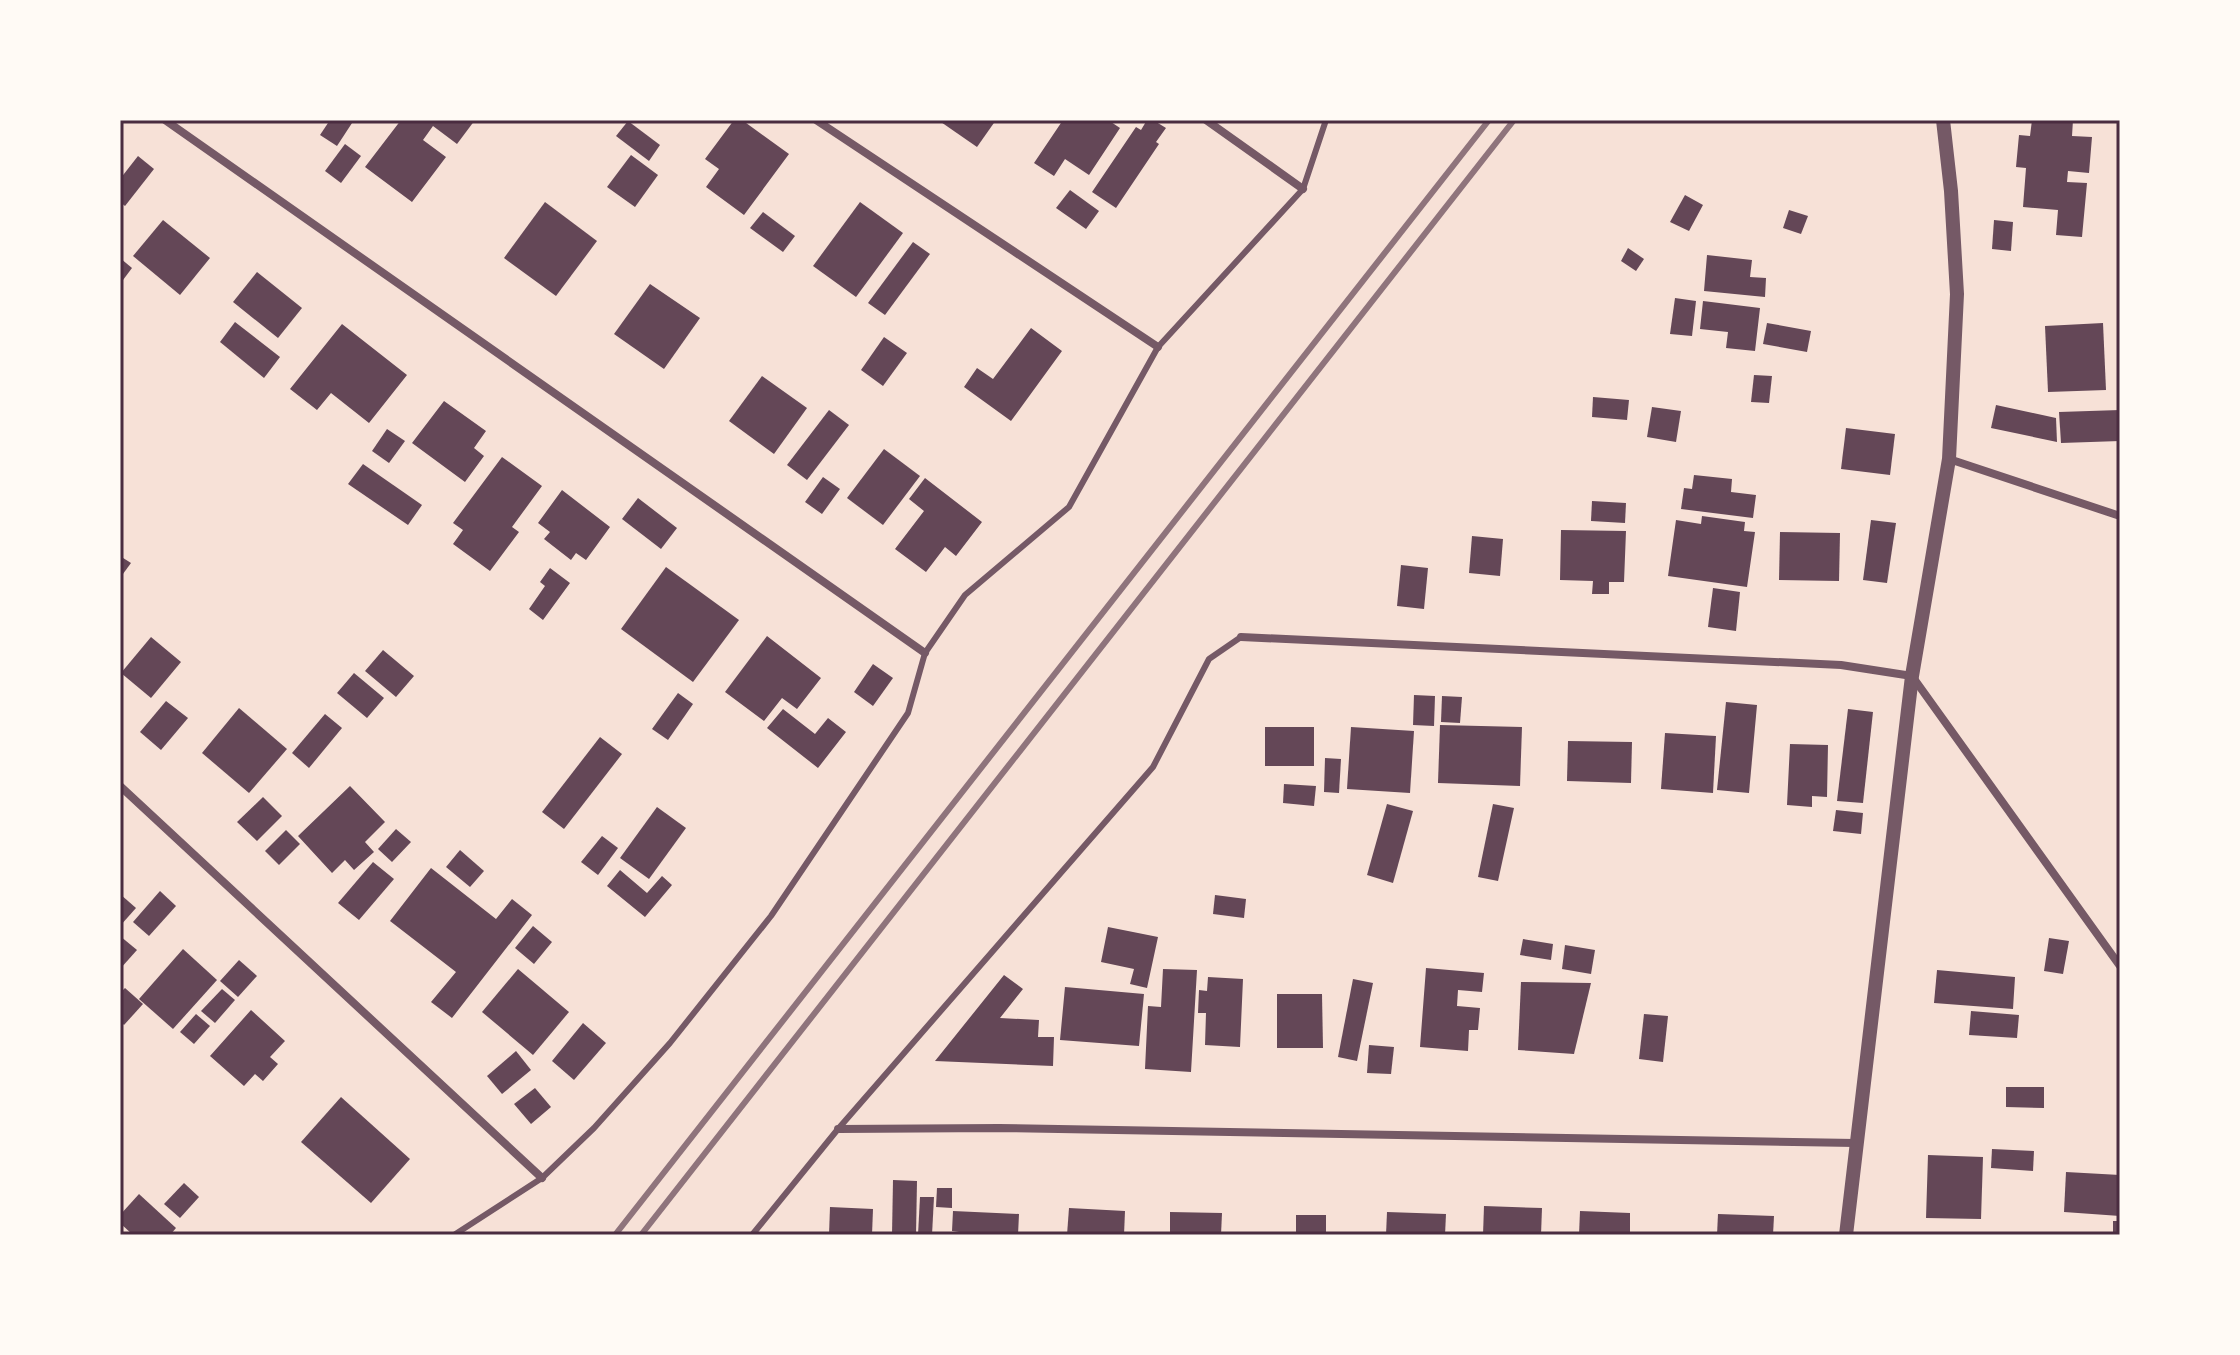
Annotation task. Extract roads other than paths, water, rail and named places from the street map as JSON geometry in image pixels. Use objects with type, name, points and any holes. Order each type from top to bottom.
[{"type":"street","points":[[165,120],[925,653]]},
{"type":"street","points":[[816,120],[1158,347]]},
{"type":"street","points":[[1206,120],[1303,189]]},
{"type":"street","points":[[1846,1235],[1912,676],[1949,459],[1957,294],[1943,120]]},
{"type":"street","points":[[1949,459],[2120,516]]},
{"type":"street","points":[[1241,637],[1841,665],[1912,676],[2120,966]]},
{"type":"street","points":[[120,786],[542,1178]]},
{"type":"street","points":[[838,1129],[1015,1128],[1855,1143]]},
{"type":"lane","points":[[454,1235],[542,1178],[594,1128],[670,1043],[771,916],[908,713],[925,653],[965,595],[1069,507],[1158,347],[1303,189],[1326,120]]},
{"type":"lane","points":[[752,1235],[838,1129],[1153,767],[1209,659],[1241,637]]},
{"type":"railway","points":[[615,1235],[1489,120]]},
{"type":"railway","points":[[641,1235],[1514,120]]}]
